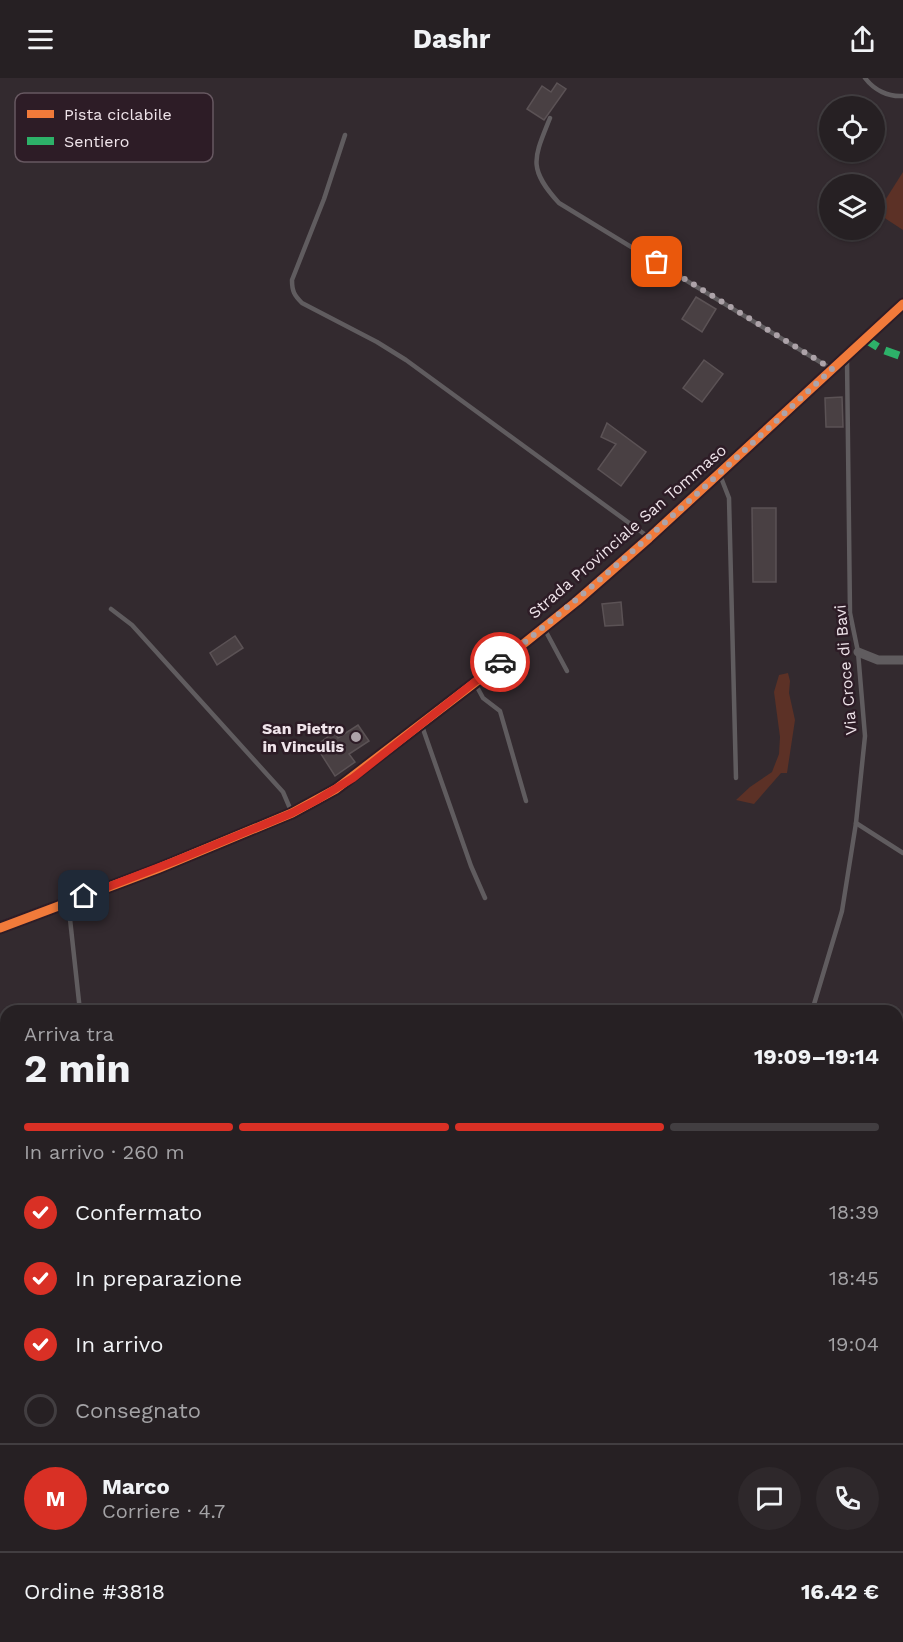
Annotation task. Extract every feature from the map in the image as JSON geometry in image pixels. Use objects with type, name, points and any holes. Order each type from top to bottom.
[{"type":"street","name":"Strada Provinciale San Tommaso","points":[[0,928],[157,869],[292,813],[336,789],[544,628],[649,538],[903,304]]},
{"type":"street","points":[[858,652],[878,660],[903,660]]},
{"type":"lane","points":[[865,78],[877,90],[903,96]]},
{"type":"lane","points":[[550,118],[536,153],[535,164],[548,191],[559,203],[832,369]]},
{"type":"lane","points":[[345,135],[324,199],[292,280],[292,290],[295,296],[302,303],[377,342],[406,360],[649,538]]},
{"type":"lane","name":"Via Croce di Bavi","points":[[814,1005],[842,911],[856,823],[865,736],[858,652],[850,613],[846,356]]},
{"type":"lane","points":[[719,472],[729,498],[736,778]]},
{"type":"lane","points":[[111,609],[132,625],[283,792],[292,813]]},
{"type":"lane","points":[[544,628],[567,671]]},
{"type":"lane","points":[[474,683],[483,698],[500,711],[526,801]]},
{"type":"lane","points":[[422,724],[471,866],[486,897]]},
{"type":"lane","points":[[856,823],[903,853]]},
{"type":"lane","points":[[66,903],[79,1005]]},
{"type":"shaded area","points":[[903,172],[903,230],[885,218],[885,200]]},
{"type":"shaded area","points":[[788,673],[789,693],[795,720],[787,773],[781,773],[754,804],[736,800],[772,772],[779,754],[780,737],[774,692],[779,675]]},
{"type":"building","points":[[557,83],[566,89],[544,120],[527,109],[542,86],[551,92]]},
{"type":"building","points":[[696,297],[716,309],[702,332],[682,319]]},
{"type":"building","points":[[704,360],[723,374],[702,402],[683,388]]},
{"type":"building","points":[[842,397],[843,427],[826,427],[825,398]]},
{"type":"building","points":[[607,423],[646,452],[621,486],[598,469],[616,444],[601,437]]},
{"type":"building","points":[[752,508],[776,508],[776,582],[753,582]]},
{"type":"building","points":[[621,602],[623,625],[605,626],[602,604]]},
{"type":"building","points":[[235,636],[243,648],[217,665],[210,653]]},
{"type":"building","points":[[358,725],[369,741],[349,754],[355,762],[335,776],[316,746],[334,732],[338,738]]},
{"type":"marked path","points":[[865,339],[881,349],[903,357]]},
{"type":"cycle path","points":[[0,928],[157,869],[292,813],[336,789],[577,601],[649,538],[903,304]]},
{"type":"way so far","points":[[500,662],[577,601],[649,538],[832,369],[657,262]]},
{"type":"place","name":"San Pietro in Vinculis","points":[[356,737]]},
{"type":"route","points":[[84,896],[292,813],[317,800],[353,778],[500,662]]}]
